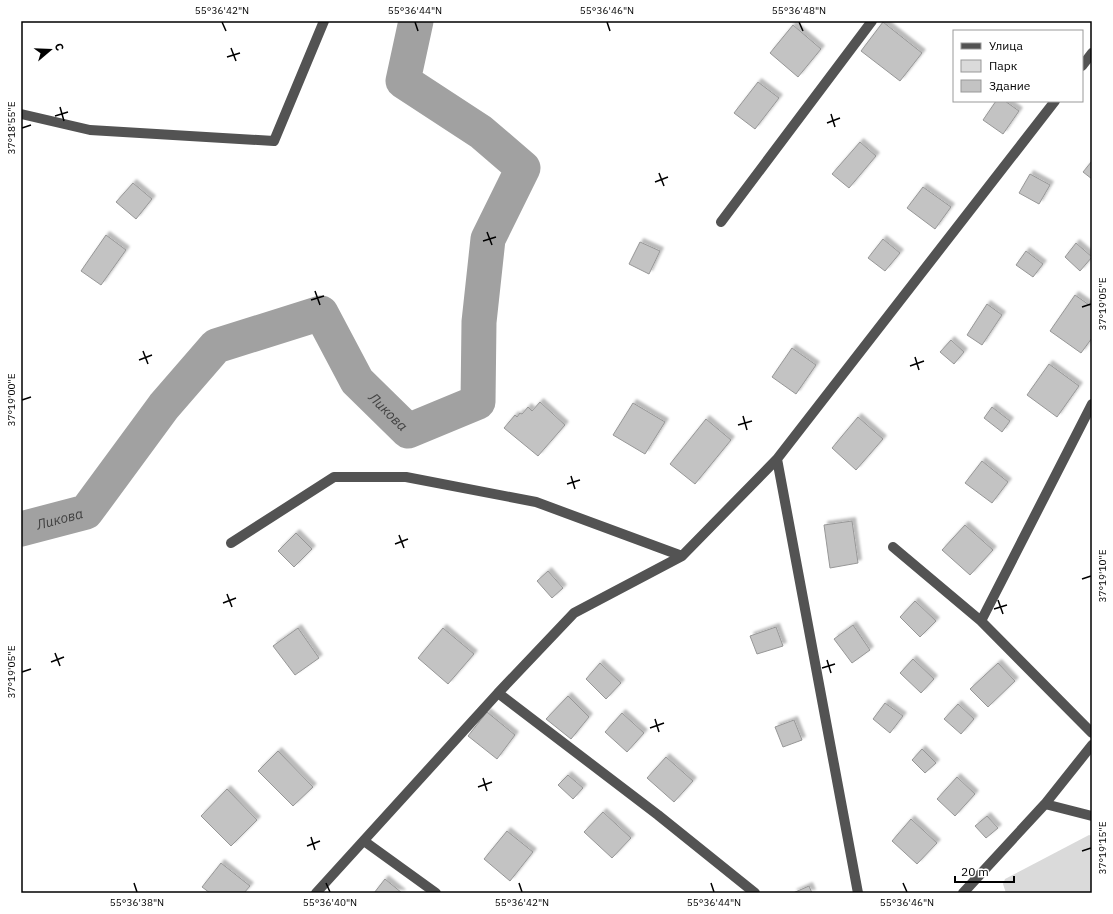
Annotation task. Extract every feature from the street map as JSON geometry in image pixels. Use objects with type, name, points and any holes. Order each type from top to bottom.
[{"type":"street","points":[[21,114],[90,130],[274,140],[324,21]]},
{"type":"street","points":[[721,222],[872,21]]},
{"type":"street","points":[[1083,65],[1092,53]]},
{"type":"street","points":[[316,893],[498,692],[574,614],[682,556],[777,459],[1054,102]]},
{"type":"street","points":[[981,621],[1092,404]]},
{"type":"street","points":[[777,459],[858,893]]},
{"type":"street","points":[[231,543],[334,477],[406,477],[536,502],[682,556]]},
{"type":"street","points":[[893,547],[981,621],[1092,733]]},
{"type":"street","points":[[498,692],[658,815],[755,893]]},
{"type":"street","points":[[963,893],[1045,804],[1092,745]]},
{"type":"street","points":[[1045,804],[1092,816]]},
{"type":"street","points":[[364,841],[436,893]]},
{"type":"green space","points":[[1089,835],[1092,836],[1092,893],[1006,893],[1003,884],[1005,879]]},
{"type":"building","points":[[883,22],[922,53],[900,81],[861,51]]},
{"type":"building","points":[[793,25],[821,49],[798,77],[770,53]]},
{"type":"building","points":[[758,82],[779,98],[755,129],[734,113]]},
{"type":"building","points":[[995,102],[1006,102],[1019,111],[1003,134],[983,120]]},
{"type":"building","points":[[860,142],[876,156],[849,188],[832,174]]},
{"type":"building","points":[[1092,161],[1092,179],[1083,172]]},
{"type":"building","points":[[1030,174],[1050,185],[1039,204],[1019,193]]},
{"type":"building","points":[[133,183],[152,199],[136,219],[116,202]]},
{"type":"building","points":[[923,187],[951,207],[935,229],[907,208]]},
{"type":"building","points":[[106,235],[126,250],[101,285],[81,271]]},
{"type":"building","points":[[883,239],[900,253],[885,271],[868,258]]},
{"type":"building","points":[[640,242],[660,251],[649,274],[629,264]]},
{"type":"building","points":[[1076,243],[1092,257],[1080,271],[1065,257]]},
{"type":"building","points":[[1026,251],[1043,264],[1033,277],[1016,265]]},
{"type":"building","points":[[1075,295],[1092,307],[1092,338],[1081,353],[1050,331]]},
{"type":"building","points":[[987,304],[1002,315],[982,345],[967,335]]},
{"type":"building","points":[[951,340],[964,352],[954,364],[940,352]]},
{"type":"building","points":[[792,348],[816,365],[796,394],[772,377]]},
{"type":"building","points":[[1049,364],[1079,386],[1057,417],[1027,395]]},
{"type":"building","points":[[540,402],[565,425],[538,456],[504,428],[515,415],[517,417],[520,413],[522,414],[528,407],[532,411]]},
{"type":"building","points":[[633,403],[665,422],[645,454],[613,435]]},
{"type":"building","points":[[992,407],[1010,421],[1002,432],[984,418]]},
{"type":"building","points":[[858,417],[883,439],[856,470],[832,448]]},
{"type":"building","points":[[706,419],[731,440],[695,484],[670,464]]},
{"type":"building","points":[[982,461],[1008,482],[992,503],[965,483]]},
{"type":"building","points":[[852,521],[858,563],[830,568],[824,525]]},
{"type":"building","points":[[965,525],[993,550],[970,575],[942,550]]},
{"type":"building","points":[[296,533],[312,549],[294,567],[278,551]]},
{"type":"building","points":[[548,571],[563,588],[552,598],[537,581]]},
{"type":"building","points":[[915,601],[936,621],[920,637],[900,617]]},
{"type":"building","points":[[853,625],[870,650],[852,663],[834,639]]},
{"type":"building","points":[[776,627],[783,646],[757,654],[750,636]]},
{"type":"building","points":[[298,628],[319,658],[295,675],[273,646]]},
{"type":"building","points":[[443,628],[474,654],[448,684],[418,658]]},
{"type":"building","points":[[913,659],[934,679],[921,693],[900,673]]},
{"type":"building","points":[[600,663],[621,683],[606,699],[586,679]]},
{"type":"building","points":[[998,663],[1015,681],[988,707],[970,689]]},
{"type":"building","points":[[568,696],[589,717],[571,739],[546,719]]},
{"type":"building","points":[[885,703],[903,716],[890,733],[873,719]]},
{"type":"building","points":[[958,704],[974,719],[961,734],[944,719]]},
{"type":"building","points":[[487,712],[515,735],[497,759],[468,736]]},
{"type":"building","points":[[622,713],[644,733],[627,752],[605,732]]},
{"type":"building","points":[[794,720],[802,740],[783,747],[775,727]]},
{"type":"building","points":[[922,749],[936,763],[925,773],[912,760]]},
{"type":"building","points":[[278,751],[313,787],[293,806],[258,771]]},
{"type":"building","points":[[666,757],[693,781],[674,802],[647,778]]},
{"type":"building","points":[[568,775],[583,788],[573,799],[558,785]]},
{"type":"building","points":[[957,777],[975,794],[955,816],[937,799]]},
{"type":"building","points":[[227,789],[257,820],[231,846],[201,816]]},
{"type":"building","points":[[603,812],[631,838],[612,858],[584,832]]},
{"type":"building","points":[[987,816],[998,828],[986,838],[975,826]]},
{"type":"building","points":[[911,819],[937,843],[917,864],[892,841]]},
{"type":"building","points":[[507,831],[533,852],[510,881],[484,859]]},
{"type":"building","points":[[221,863],[250,886],[244,893],[210,893],[202,887]]},
{"type":"building","points":[[385,879],[402,893],[374,893]]},
{"type":"building","points":[[809,886],[812,893],[793,893]]},
{"type":"waterway","name":"Ликова","points":[[21,529],[86,512],[164,406],[216,346],[321,313],[357,381],[408,431],[478,402],[479,322],[488,239],[523,168],[481,132],[403,81],[416,21]]}]
